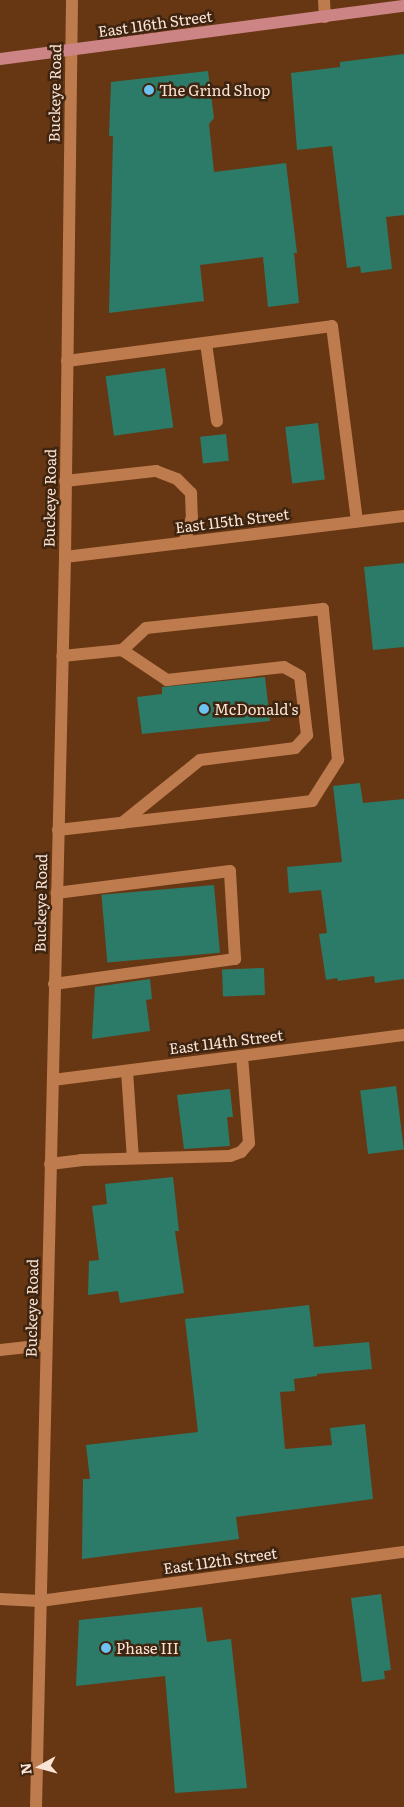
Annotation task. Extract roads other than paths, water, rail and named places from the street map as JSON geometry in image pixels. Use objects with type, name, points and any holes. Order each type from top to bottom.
[{"type":"main road","name":"East 116th Street","points":[[0,59],[325,17],[401,4]]},
{"type":"street","name":"Buckeye Road","points":[[36,1807],[66,481],[72,0]]},
{"type":"street","points":[[324,0],[325,17]]},
{"type":"street","points":[[67,361],[332,326],[357,521]]},
{"type":"street","points":[[206,343],[217,421]]},
{"type":"street","points":[[66,481],[156,471],[177,479],[191,493],[192,518],[184,543]]},
{"type":"street","name":"East 115th Street","points":[[64,557],[404,516]]},
{"type":"street","points":[[58,830],[312,801],[338,760],[323,609],[146,628],[122,650],[62,656]]},
{"type":"street","points":[[122,650],[167,680],[284,667],[300,676],[307,735],[294,748],[200,760],[122,822]]},
{"type":"street","points":[[54,984],[234,959],[230,871],[56,893]]},
{"type":"street","name":"East 114th Street","points":[[52,1080],[404,1035]]},
{"type":"street","points":[[50,1164],[81,1160],[230,1156],[241,1152],[249,1143],[242,1056]]},
{"type":"street","points":[[127,1070],[133,1158]]},
{"type":"street","points":[[0,1350],[46,1345]]},
{"type":"street","name":"East 112th Street","points":[[0,1599],[40,1601],[404,1552]]},
{"type":"place","name":"The Grind Shop","points":[[149,90]]},
{"type":"place","name":"McDonald's","points":[[204,709]]},
{"type":"place","name":"Phase III","points":[[106,1648]]}]
